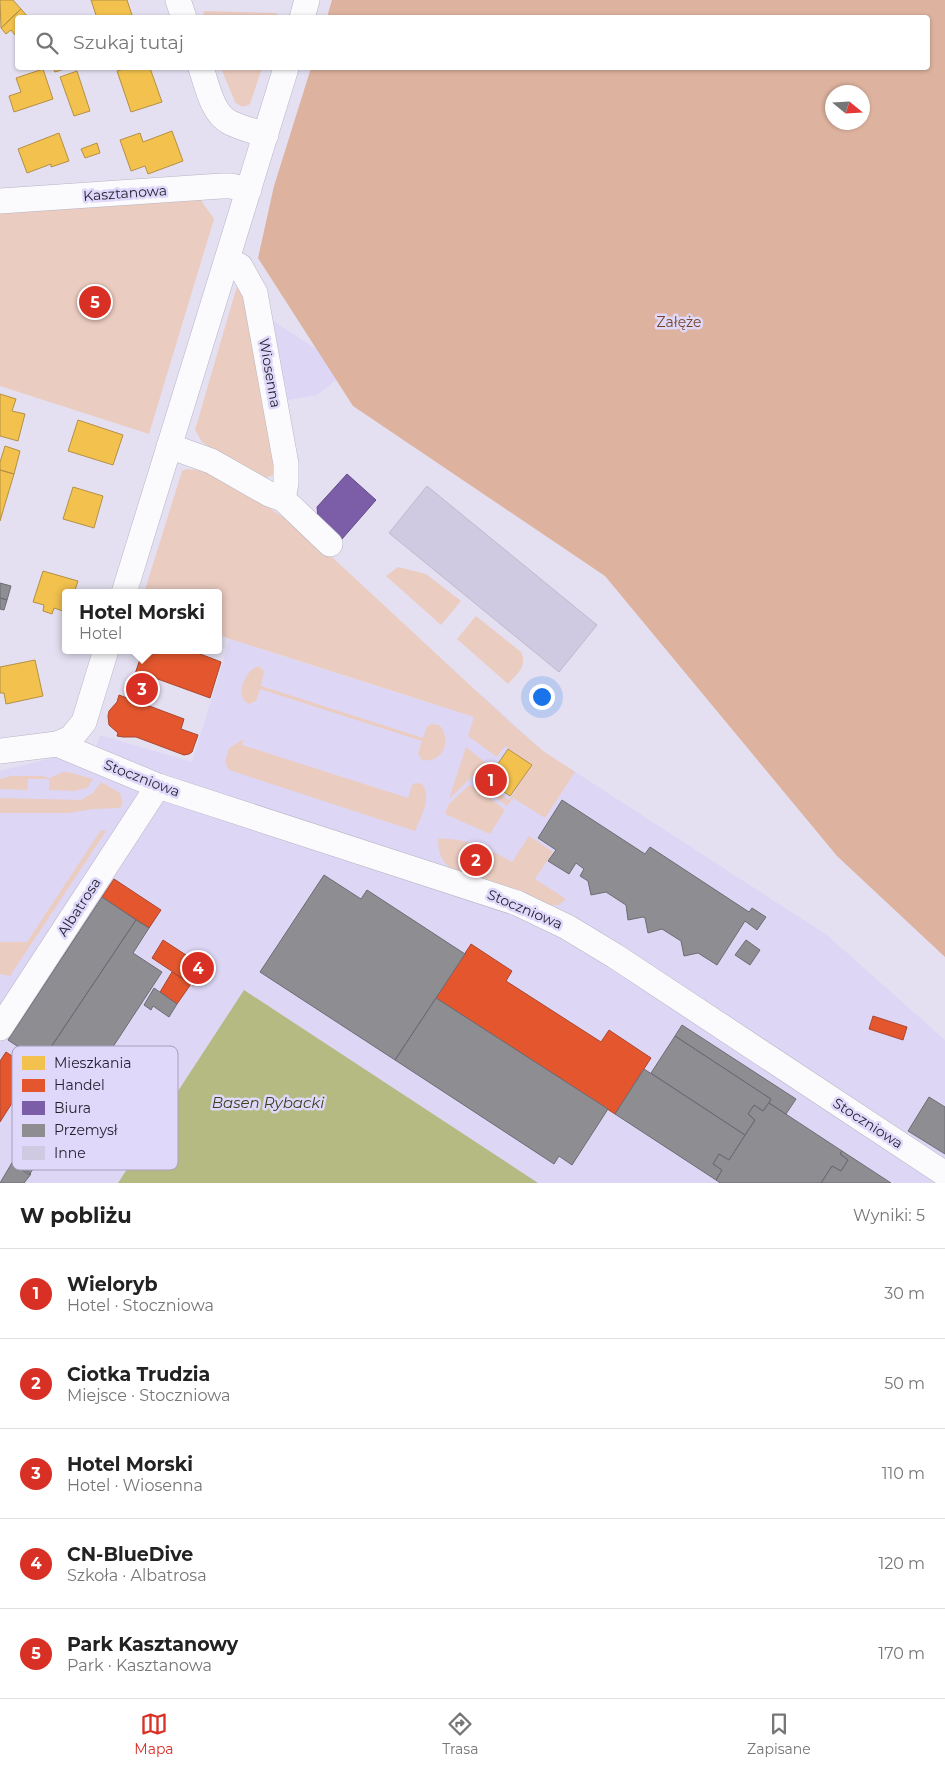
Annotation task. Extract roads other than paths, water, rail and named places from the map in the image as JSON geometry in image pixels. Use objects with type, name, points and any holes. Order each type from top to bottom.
[{"type":"street","points":[[178,0],[183,15]]},
{"type":"street","points":[[303,15],[307,0]]},
{"type":"street","points":[[203,70],[220,116],[236,125],[266,135]]},
{"type":"street","points":[[125,589],[285,70]]},
{"type":"street","name":"Kasztanowa","points":[[0,202],[222,186],[249,190]]},
{"type":"street","name":"Wiosenna","points":[[227,260],[240,266],[255,293],[286,464],[286,483],[283,499]]},
{"type":"street","points":[[169,446],[211,461],[269,494],[283,499],[330,544]]},
{"type":"street","points":[[0,751],[57,744],[71,738],[84,722],[105,654]]},
{"type":"street","name":"Stoczniowa","points":[[57,744],[158,786],[517,903],[559,923],[615,956],[945,1174]]},
{"type":"street","name":"Albatrosa","points":[[0,1028],[158,786]]},
{"type":"water","name":"Basen Rybacki","points":[[244,990],[538,1183],[118,1183],[126,1170],[178,1170],[178,1091]]},
{"type":"place","name":"Park Kasztanowy","points":[[95,302]]},
{"type":"place","name":"Hotel Morski","points":[[142,689]]},
{"type":"place","name":"Wieloryb","points":[[491,780]]},
{"type":"place","name":"Ciotka Trudzia","points":[[476,860]]},
{"type":"place","name":"CN-BlueDive","points":[[198,968]]},
{"type":"park label","name":"Załęże","points":[[679,322]]}]
